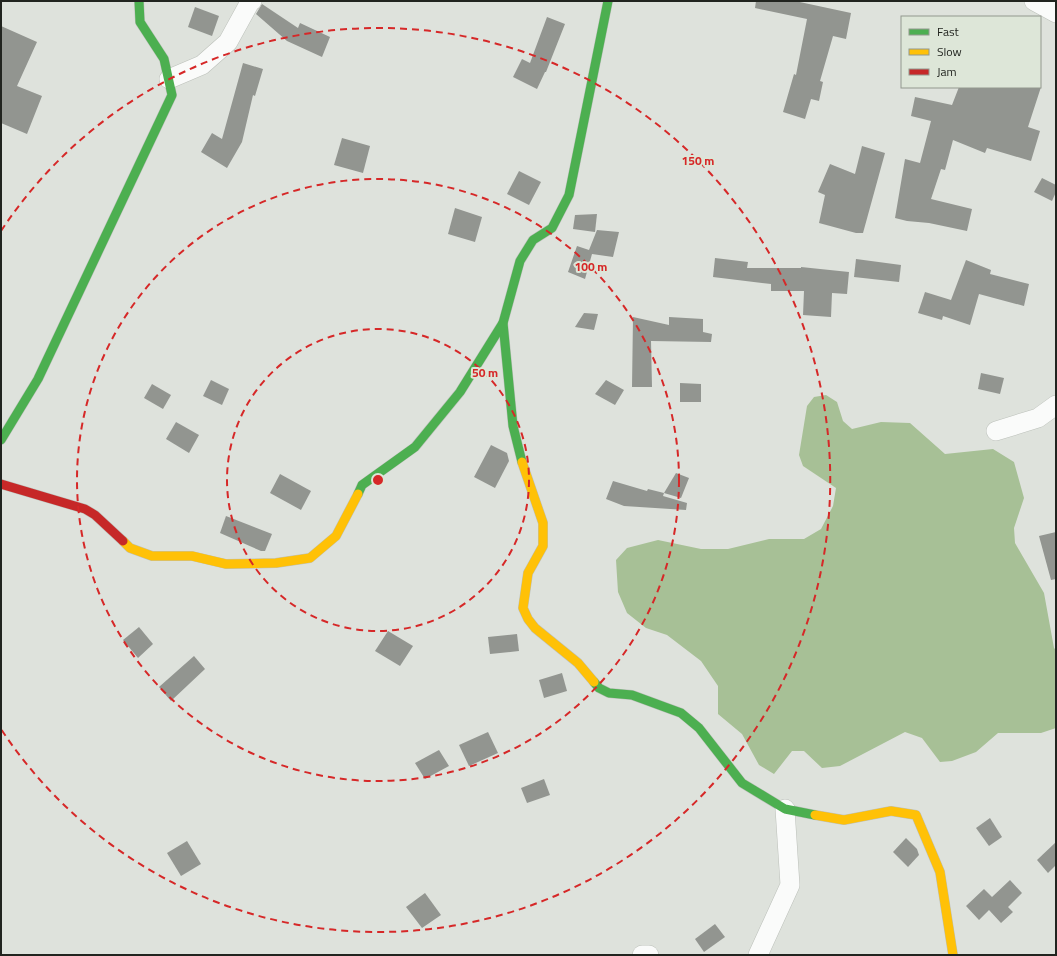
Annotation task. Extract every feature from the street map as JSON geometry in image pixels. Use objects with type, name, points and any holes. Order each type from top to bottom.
[{"type":"street","points":[[1,440],[38,379],[172,95],[164,59],[140,22],[139,1]]},
{"type":"street","points":[[169,79],[202,65],[228,42],[250,2],[252,1]]},
{"type":"street","points":[[1,484],[86,509],[95,515],[130,548],[152,556],[192,556],[226,564],[276,563],[310,558],[336,536],[362,485],[415,447],[460,392],[503,323],[520,261],[533,240],[552,228],[569,195],[608,1]]},
{"type":"street","points":[[1034,1],[1056,13]]},
{"type":"street","points":[[503,323],[513,426],[524,471],[543,523],[543,546],[528,573],[524,608],[528,619],[536,628],[578,663],[599,688],[609,693],[632,695],[681,713],[699,728],[742,783],[785,809],[844,820],[891,811],[916,815],[940,872],[953,955]]},
{"type":"street","points":[[996,431],[1038,418],[1056,405]]},
{"type":"street","points":[[758,955],[790,884],[785,809]]},
{"type":"street","points":[[642,955],[649,955]]},
{"type":"shaded area","points":[[826,395],[837,402],[843,421],[852,429],[881,422],[910,423],[945,454],[993,449],[1014,462],[1024,498],[1014,528],[1015,543],[1044,593],[1054,648],[1056,650],[1056,728],[1041,733],[998,733],[976,752],[952,761],[940,762],[922,738],[905,732],[840,766],[822,768],[804,751],[792,751],[774,774],[759,765],[742,734],[718,714],[718,686],[701,661],[667,635],[646,628],[627,613],[618,592],[616,560],[627,548],[658,540],[701,549],[728,549],[769,539],[804,539],[821,529],[833,506],[836,488],[803,466],[799,455],[807,406],[814,397]]},
{"type":"building","points":[[756,1],[795,1],[851,13],[846,39],[833,36],[820,81],[823,82],[819,101],[811,99],[805,119],[783,112],[794,74],[796,75],[807,19],[755,8]]},
{"type":"building","points":[[262,4],[298,28],[300,23],[330,37],[322,57],[287,41],[256,14]]},
{"type":"building","points":[[195,7],[219,16],[212,36],[188,27]]},
{"type":"building","points":[[547,17],[565,24],[546,72],[537,89],[513,77],[522,59],[530,63]]},
{"type":"building","points":[[1,26],[37,42],[17,86],[42,96],[27,134],[1,123]]},
{"type":"building","points":[[243,63],[263,69],[255,96],[253,95],[242,142],[227,168],[201,152],[212,133],[222,139]]},
{"type":"building","points":[[959,88],[1041,88],[1028,127],[1040,131],[1031,161],[987,148],[985,153],[953,140],[945,170],[941,169],[931,199],[972,209],[967,231],[895,218],[905,159],[920,163],[931,121],[911,116],[915,97],[952,105]]},
{"type":"building","points":[[342,138],[370,146],[363,173],[334,165]]},
{"type":"building","points":[[862,146],[885,153],[863,233],[856,233],[819,223],[825,195],[818,192],[830,164],[855,174]]},
{"type":"building","points":[[519,171],[541,182],[529,205],[507,194]]},
{"type":"building","points":[[1042,178],[1056,185],[1056,192],[1052,201],[1034,192]]},
{"type":"building","points":[[455,208],[482,217],[475,242],[448,234]]},
{"type":"building","points":[[597,214],[595,232],[573,229],[575,215]]},
{"type":"building","points":[[597,230],[619,232],[613,257],[592,254],[585,279],[568,272],[577,246],[589,250]]},
{"type":"building","points":[[715,258],[748,262],[747,268],[801,267],[849,272],[847,294],[832,293],[831,317],[803,315],[804,291],[771,291],[771,284],[713,277]]},
{"type":"building","points":[[856,259],[901,265],[899,282],[854,277]]},
{"type":"building","points":[[966,260],[991,270],[990,274],[1029,284],[1024,306],[979,294],[970,325],[943,316],[942,320],[918,313],[925,292],[951,300]]},
{"type":"building","points":[[584,313],[598,314],[594,330],[575,327]]},
{"type":"building","points":[[633,317],[669,325],[669,317],[703,319],[703,332],[712,334],[711,342],[651,341],[652,387],[632,387]]},
{"type":"building","points":[[981,373],[1004,378],[1000,394],[978,389]]},
{"type":"building","points":[[211,380],[229,389],[222,405],[203,396]]},
{"type":"building","points":[[606,380],[624,390],[615,405],[595,394]]},
{"type":"building","points":[[680,383],[701,384],[701,402],[680,402]]},
{"type":"building","points":[[152,384],[171,395],[163,409],[144,398]]},
{"type":"building","points":[[176,422],[199,435],[189,453],[166,439]]},
{"type":"building","points":[[491,445],[507,453],[509,461],[495,488],[474,477]]},
{"type":"building","points":[[676,473],[689,478],[681,498],[664,493]]},
{"type":"building","points":[[280,474],[311,491],[301,510],[270,493]]},
{"type":"building","points":[[613,481],[647,491],[648,489],[664,493],[663,496],[687,503],[686,510],[624,506],[606,499]]},
{"type":"building","points":[[226,516],[272,534],[265,551],[261,551],[220,533]]},
{"type":"building","points":[[1056,532],[1056,579],[1051,580],[1039,536]]},
{"type":"building","points":[[139,627],[153,644],[138,658],[123,640]]},
{"type":"building","points":[[388,631],[413,646],[400,666],[375,651]]},
{"type":"building","points":[[517,634],[519,651],[490,654],[488,637]]},
{"type":"building","points":[[194,656],[205,669],[171,701],[159,687]]},
{"type":"building","points":[[562,673],[567,691],[544,698],[539,680]]},
{"type":"building","points":[[488,732],[498,753],[469,766],[459,745]]},
{"type":"building","points":[[439,750],[449,766],[425,779],[415,763]]},
{"type":"building","points":[[544,779],[550,795],[527,803],[521,788]]},
{"type":"building","points":[[990,818],[1002,837],[989,846],[976,828]]},
{"type":"building","points":[[906,838],[917,849],[919,855],[908,867],[893,852]]},
{"type":"building","points":[[187,841],[201,864],[181,876],[167,853]]},
{"type":"building","points":[[1056,842],[1056,865],[1048,873],[1037,860]]},
{"type":"building","points":[[1010,880],[1022,893],[1008,907],[1013,912],[1001,923],[989,910],[979,920],[966,906],[984,889],[992,897]]},
{"type":"building","points":[[425,893],[441,915],[422,928],[406,907]]},
{"type":"building","points":[[715,924],[725,937],[704,952],[695,939]]},
{"type":"traffic: fast","points":[[1,440],[38,379],[172,95],[164,59],[140,22],[139,1]]},
{"type":"traffic: fast","points":[[522,462],[513,426],[503,323],[520,261],[533,240],[552,228],[569,195],[608,1]]},
{"type":"traffic: fast","points":[[358,494],[362,485],[415,447],[460,392],[503,323]]},
{"type":"traffic: fast","points":[[594,682],[599,688],[609,693],[632,695],[681,713],[699,728],[742,783],[785,809],[815,815]]},
{"type":"traffic: slow","points":[[522,462],[543,523],[543,546],[528,573],[523,608],[528,619],[535,628],[578,663],[594,682]]},
{"type":"traffic: slow","points":[[123,541],[130,548],[152,556],[192,556],[226,564],[276,563],[310,558],[336,536],[358,494]]},
{"type":"traffic: slow","points":[[815,815],[844,820],[891,811],[916,815],[940,872],[953,955]]},
{"type":"traffic: jam","points":[[1,484],[85,509],[95,515],[123,541]]}]
